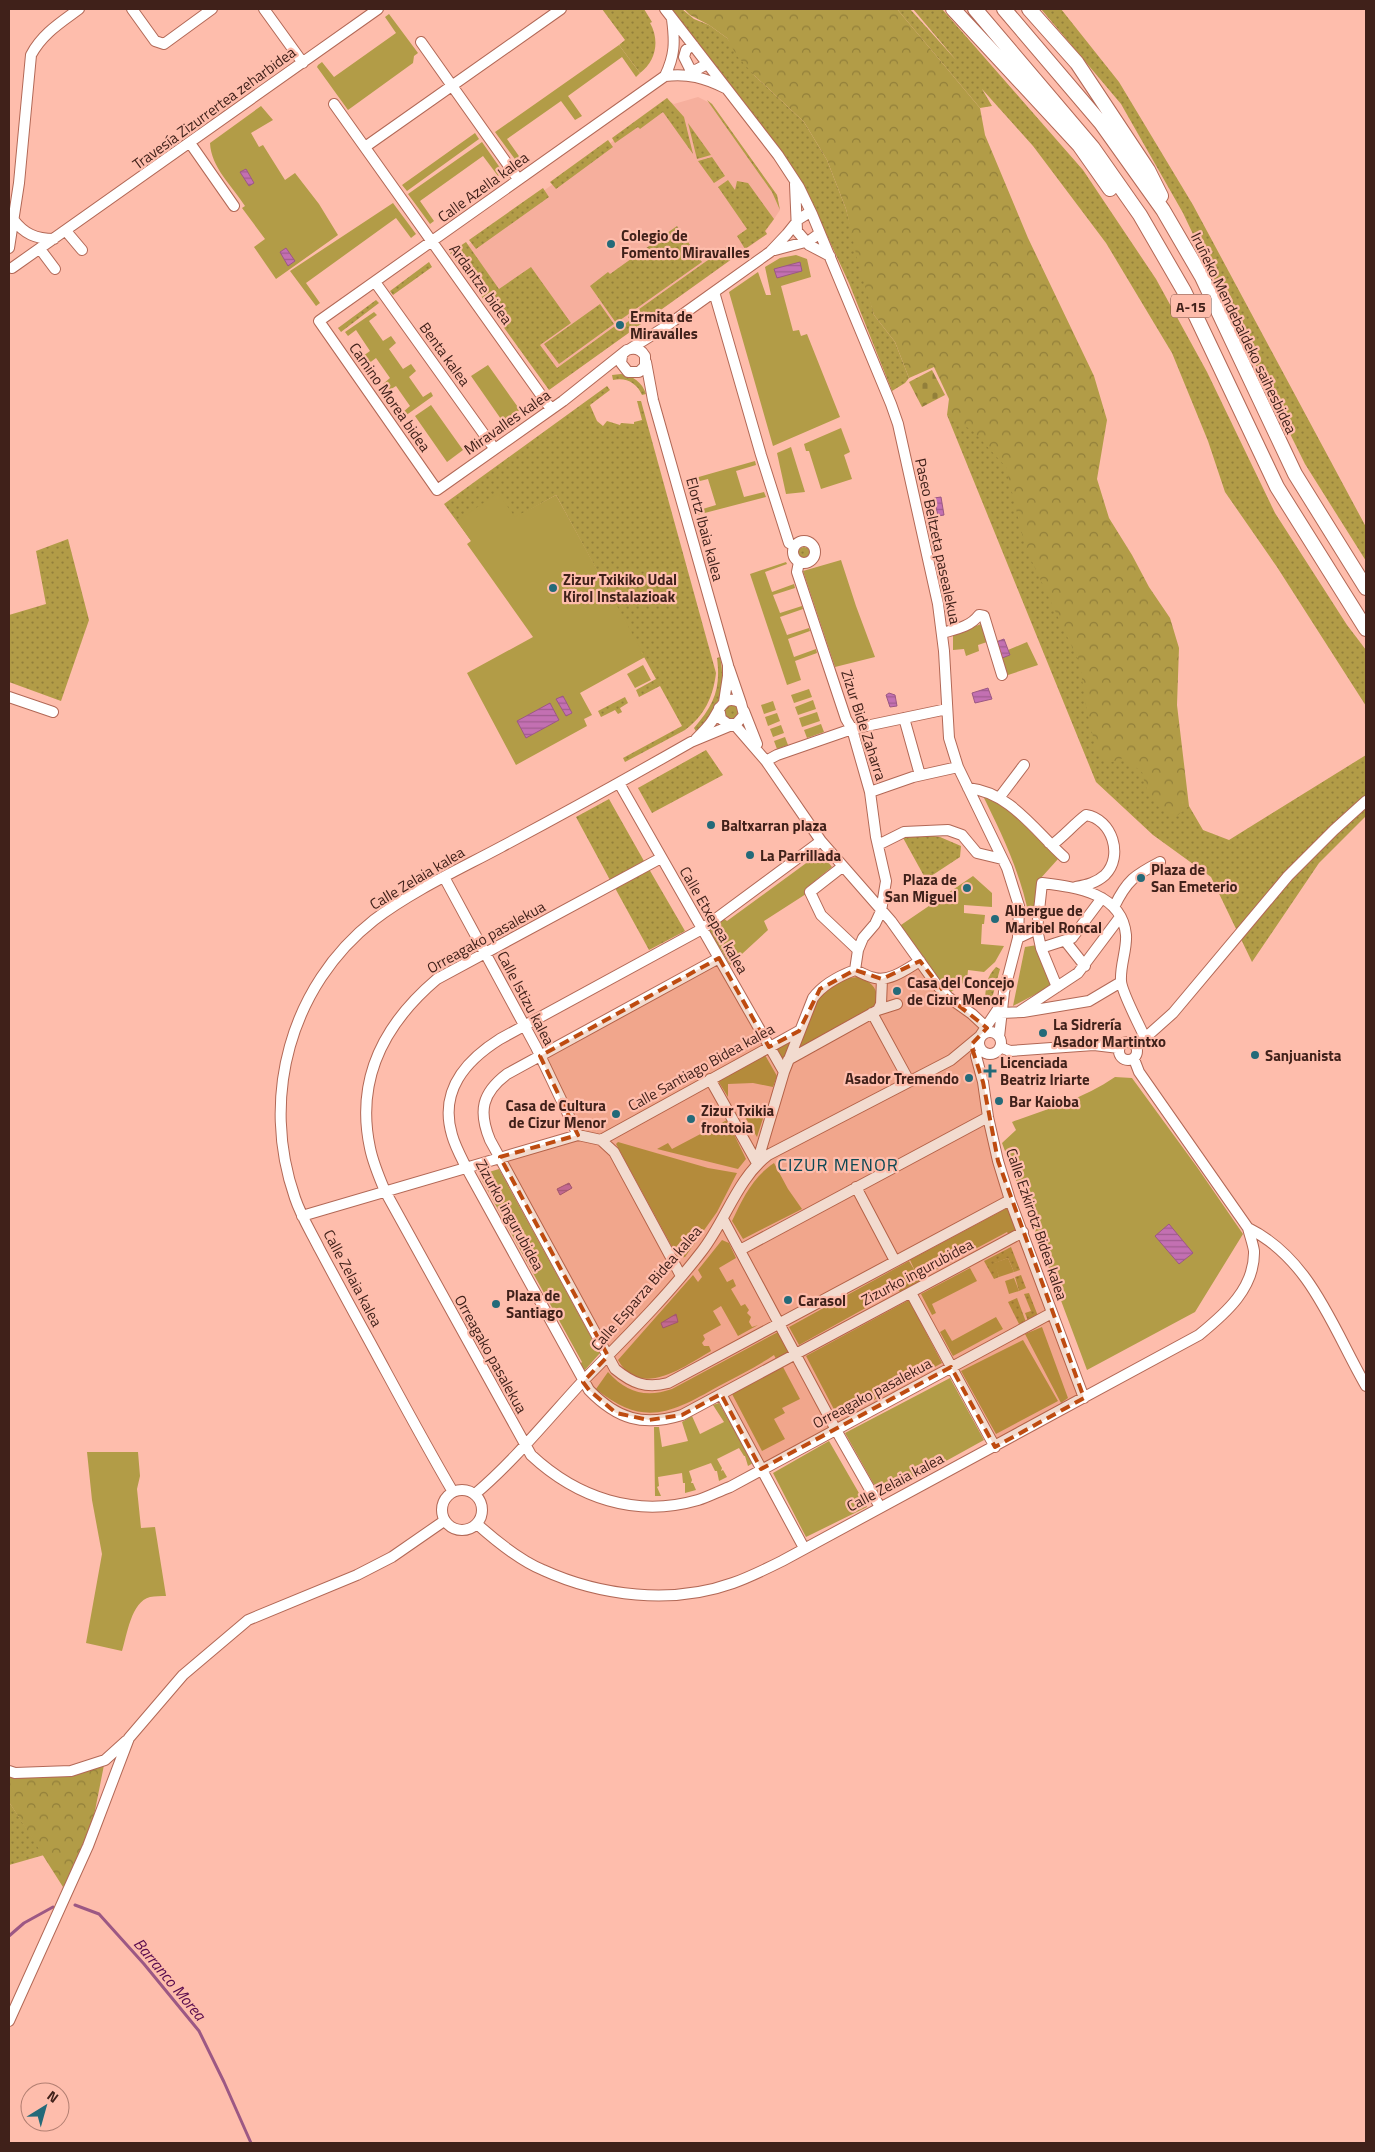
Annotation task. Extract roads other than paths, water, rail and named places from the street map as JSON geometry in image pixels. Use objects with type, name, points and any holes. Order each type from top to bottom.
[{"type":"highway","points":[[953,9],[1079,145],[1184,291]]},
{"type":"highway","name":"A-15","points":[[975,9],[1093,148],[1140,215],[1184,291],[1277,487],[1366,629]]},
{"type":"highway","name":"Iruñeko Mendebaldeko saihesbidea","points":[[1004,9],[1101,123],[1163,210],[1202,277],[1295,474],[1366,588]]},
{"type":"highway","points":[[1029,9],[1077,63],[1148,170],[1202,277]]},
{"type":"street","points":[[9,248],[19,183],[31,56],[49,30],[79,9]]},
{"type":"street","points":[[132,9],[155,41],[164,44],[212,9]]},
{"type":"street","points":[[264,9],[303,63]]},
{"type":"street","name":"Travesía Zizurrertea zeharbidea","points":[[10,270],[378,9]]},
{"type":"street","points":[[365,147],[561,9]]},
{"type":"street","points":[[665,9],[690,47],[728,89],[778,155],[794,180],[820,233]]},
{"type":"street","name":"Calle Azella kalea","points":[[319,321],[665,76],[671,64],[675,47],[672,18]]},
{"type":"street","points":[[421,42],[518,180]]},
{"type":"street","points":[[690,47],[684,57],[686,64],[690,69],[698,70]]},
{"type":"street","name":"Calle Azella kalea","points":[[671,64],[690,47]]},
{"type":"street","name":"Calle Azella kalea","points":[[665,76],[686,74],[698,70],[707,64]]},
{"type":"street","name":"Calle Azella kalea","points":[[686,74],[706,79],[728,89]]},
{"type":"street","name":"Ardantze bidea","points":[[334,104],[551,409]]},
{"type":"street","points":[[190,143],[234,206]]},
{"type":"street","points":[[794,180],[795,224],[797,231],[804,242],[830,256]]},
{"type":"street","name":"Miravalles kalea","points":[[437,490],[551,409],[626,352],[665,327],[770,252],[802,216],[812,214]]},
{"type":"street","points":[[14,219],[19,227],[28,234],[40,239],[54,239]]},
{"type":"street","points":[[66,231],[82,250]]},
{"type":"street","name":"Miravalles kalea","points":[[770,252],[804,242],[816,237],[820,233]]},
{"type":"street","name":"Paseo Beltzeta pasealekua","points":[[820,233],[898,424],[936,595],[942,633],[948,738],[958,767],[1002,859],[1019,906],[1018,938],[1003,999]]},
{"type":"street","points":[[40,249],[55,269]]},
{"type":"street","name":"Benta kalea","points":[[374,282],[491,444]]},
{"type":"street","points":[[714,292],[763,464],[789,543],[795,546]]},
{"type":"street","name":"Camino Morea bidea","points":[[319,321],[437,490]]},
{"type":"street","name":"Miravalles kalea","points":[[646,359],[648,346],[665,327]]},
{"type":"street","points":[[638,349],[646,359],[642,370],[628,372],[621,363],[626,352],[638,349]]},
{"type":"street","name":"Elortz Ibaia kalea","points":[[646,359],[653,400],[728,665],[763,758]]},
{"type":"street","name":"Miravalles kalea","points":[[594,377],[614,369],[628,372]]},
{"type":"street","name":"Elortz Ibaia kalea","points":[[628,372],[644,382],[653,400]]},
{"type":"street","points":[[804,542],[810,544],[814,549],[812,560],[806,563],[799,562],[794,557],[795,546],[804,542]]},
{"type":"street","name":"Zizur Bide Zaharra","points":[[799,562],[797,572],[846,719],[852,729],[870,792],[878,845],[886,881],[881,912]]},
{"type":"street","points":[[942,633],[974,622],[979,615],[984,616],[1002,675]]},
{"type":"street","name":"Elortz Ibaia kalea","points":[[721,705],[728,676],[728,665]]},
{"type":"street","points":[[9,697],[53,712]]},
{"type":"street","points":[[731,699],[742,706],[742,719],[733,724],[721,719],[721,705],[731,699]]},
{"type":"street","name":"Calle Zelaia kalea","points":[[695,740],[710,724],[721,705]]},
{"type":"street","points":[[763,758],[852,729],[946,709]]},
{"type":"street","points":[[904,718],[920,775]]},
{"type":"street","name":"Elortz Ibaia kalea","points":[[733,724],[763,758],[820,841],[881,912]]},
{"type":"street","name":"Calle Zelaia kalea","points":[[453,1492],[302,1216],[295,1199],[286,1164],[281,1125],[281,1103],[288,1053],[304,1007],[325,971],[338,955],[362,931],[387,911],[444,877],[620,783],[695,740],[733,724]]},
{"type":"street","points":[[999,798],[1024,765]]},
{"type":"street","points":[[870,792],[920,775],[958,767]]},
{"type":"street","name":"Calle Etxepea kalea","points":[[620,783],[784,1072]]},
{"type":"street","points":[[968,788],[982,789],[1016,809],[1064,857]]},
{"type":"street","points":[[1136,1046],[1173,1013],[1288,876],[1366,801]]},
{"type":"street","points":[[1049,844],[1053,844],[1086,815],[1093,816],[1112,835],[1114,854],[1111,866],[1105,874],[1092,884],[1075,888]]},
{"type":"street","points":[[878,845],[904,832],[948,830],[962,836],[977,852],[1002,859]]},
{"type":"street","name":"Zizurko ingurubidea","points":[[820,841],[702,929],[524,1026],[476,1055],[455,1085],[450,1105],[449,1121],[452,1136],[466,1167],[583,1382],[593,1394],[616,1413],[649,1420],[665,1420],[682,1415],[1022,1232]]},
{"type":"street","name":"Orreagako pasalekua","points":[[661,858],[437,979],[420,994],[394,1024],[376,1057],[367,1096],[367,1133],[370,1150],[385,1191],[530,1456],[548,1471],[574,1488],[594,1497],[628,1505],[657,1507],[699,1500],[730,1487],[1048,1315]]},
{"type":"street","points":[[1114,906],[1121,892],[1135,875],[1160,862]]},
{"type":"street","points":[[842,867],[810,892],[821,915],[858,950]]},
{"type":"street","name":"Calle Istizu kalea","points":[[444,877],[540,1056],[578,1135]]},
{"type":"street","points":[[1057,987],[1041,948],[1037,930],[1042,883],[1075,888],[1092,893],[1114,906],[1126,935],[1121,982],[1144,1038]]},
{"type":"street","points":[[1041,948],[1066,942],[1072,938],[1102,898]]},
{"type":"street","points":[[855,970],[862,938],[875,924],[881,912],[936,984],[948,997],[972,1014],[987,1028]]},
{"type":"street","points":[[1018,1012],[1085,966],[1089,957],[1120,917]]},
{"type":"street","points":[[1018,938],[1037,930]]},
{"type":"street","points":[[1066,942],[1085,966]]},
{"type":"street","name":"Zizurko ingurubidea","points":[[719,958],[540,1056],[497,1082],[486,1099],[483,1115],[484,1126],[615,1369],[627,1379],[638,1384],[659,1386],[668,1383],[1010,1200]]},
{"type":"street","points":[[757,1163],[788,1060],[813,998],[820,989],[855,970],[882,979],[900,973],[920,961]]},
{"type":"street","points":[[875,1012],[881,1004],[882,979]]},
{"type":"street","points":[[1001,1013],[1089,1001],[1121,982]]},
{"type":"street","points":[[999,1042],[1003,999]]},
{"type":"street","name":"Calle Esparza Bidea kalea","points":[[475,1494],[524,1445],[681,1276],[703,1250],[723,1219],[743,1182],[757,1163],[768,1154],[951,1060],[987,1028],[1003,999]]},
{"type":"street","points":[[788,1060],[875,1012],[897,1004]]},
{"type":"street","points":[[875,1012],[909,1080]]},
{"type":"street","name":"Calle Santiago Bidea kalea","points":[[601,1140],[799,1030]]},
{"type":"street","points":[[980,1036],[991,1032],[1010,1051],[1094,1046],[1119,1048],[1126,1042],[1136,1046],[1137,1054],[1134,1059],[1138,1072],[1248,1228],[1264,1236],[1278,1247],[1308,1280],[1326,1308],[1338,1336],[1366,1386]]},
{"type":"street","name":"Calle Ezkirotz Bidea kalea","points":[[980,1036],[983,1082],[988,1117],[998,1161],[1010,1200],[1084,1398]]},
{"type":"street","name":"Calle Esparza Bidea kalea","points":[[951,1060],[994,1054],[999,1042]]},
{"type":"street","points":[[1119,1048],[1122,1058],[1134,1059]]},
{"type":"street","points":[[710,1079],[757,1163]]},
{"type":"street","points":[[740,1250],[988,1117]]},
{"type":"street","points":[[302,1216],[578,1135],[601,1140],[614,1152],[681,1276]]},
{"type":"street","points":[[856,1187],[896,1261]]},
{"type":"street","points":[[723,1219],[836,1430],[880,1507]]},
{"type":"street","name":"Calle Zelaia kalea","points":[[477,1524],[517,1555],[541,1570],[593,1588],[653,1595],[688,1593],[732,1584],[782,1561],[1199,1335],[1218,1320],[1246,1286],[1253,1268],[1254,1249],[1248,1228]]},
{"type":"street","points":[[911,1293],[995,1447]]},
{"type":"street","points":[[721,1394],[804,1548]]},
{"type":"street","points":[[463,1490],[475,1494],[481,1503],[482,1514],[477,1524],[467,1530],[456,1530],[444,1521],[442,1509],[446,1498],[453,1492],[463,1490]]},
{"type":"street","points":[[9,1770],[15,1773],[71,1771],[105,1760],[129,1738],[183,1675],[248,1620],[357,1574],[392,1557],[444,1521]]},
{"type":"street","points":[[9,2021],[88,1846],[129,1738]]},
{"type":"waterway","name":"Barranco Morea","points":[[75,1905],[99,1914],[144,1964],[199,2031],[251,2143]]},
{"type":"waterway","points":[[9,1936],[24,1923],[53,1907]]},
{"type":"place","name":"Colegio de Fomento Miravalles","points":[[611,244]]},
{"type":"place","name":"Ermita de Miravalles","points":[[620,325]]},
{"type":"place","name":"Zizur Txikiko Udal Kirol Instalazioak","points":[[553,588]]},
{"type":"place","name":"Baltxarran plaza","points":[[711,825]]},
{"type":"place","name":"La Parrillada","points":[[750,855]]},
{"type":"place","name":"Plaza de San Emeterio","points":[[1141,878]]},
{"type":"place","name":"Plaza de San Miguel","points":[[967,888]]},
{"type":"place","name":"Albergue de Maribel Roncal","points":[[995,919]]},
{"type":"place","name":"Casa del Concejo de Cizur Menor","points":[[897,991]]},
{"type":"place","name":"La Sidrería Asador Martintxo","points":[[1043,1033]]},
{"type":"place","name":"Sanjuanista","points":[[1255,1055]]},
{"type":"place","name":"Licenciada Beatriz Iriarte","points":[[990,1071]]},
{"type":"place","name":"Asador Tremendo","points":[[969,1078]]},
{"type":"place","name":"Bar Kaioba","points":[[999,1101]]},
{"type":"place","name":"Casa de Cultura de Cizur Menor","points":[[616,1114]]},
{"type":"place","name":"Zizur Txikia frontoia","points":[[691,1119]]},
{"type":"place","name":"Carasol","points":[[788,1300]]},
{"type":"place","name":"Plaza de Santiago","points":[[496,1304]]},
{"type":"district","name":"CIZUR MENOR","points":[[838,1164]]}]
